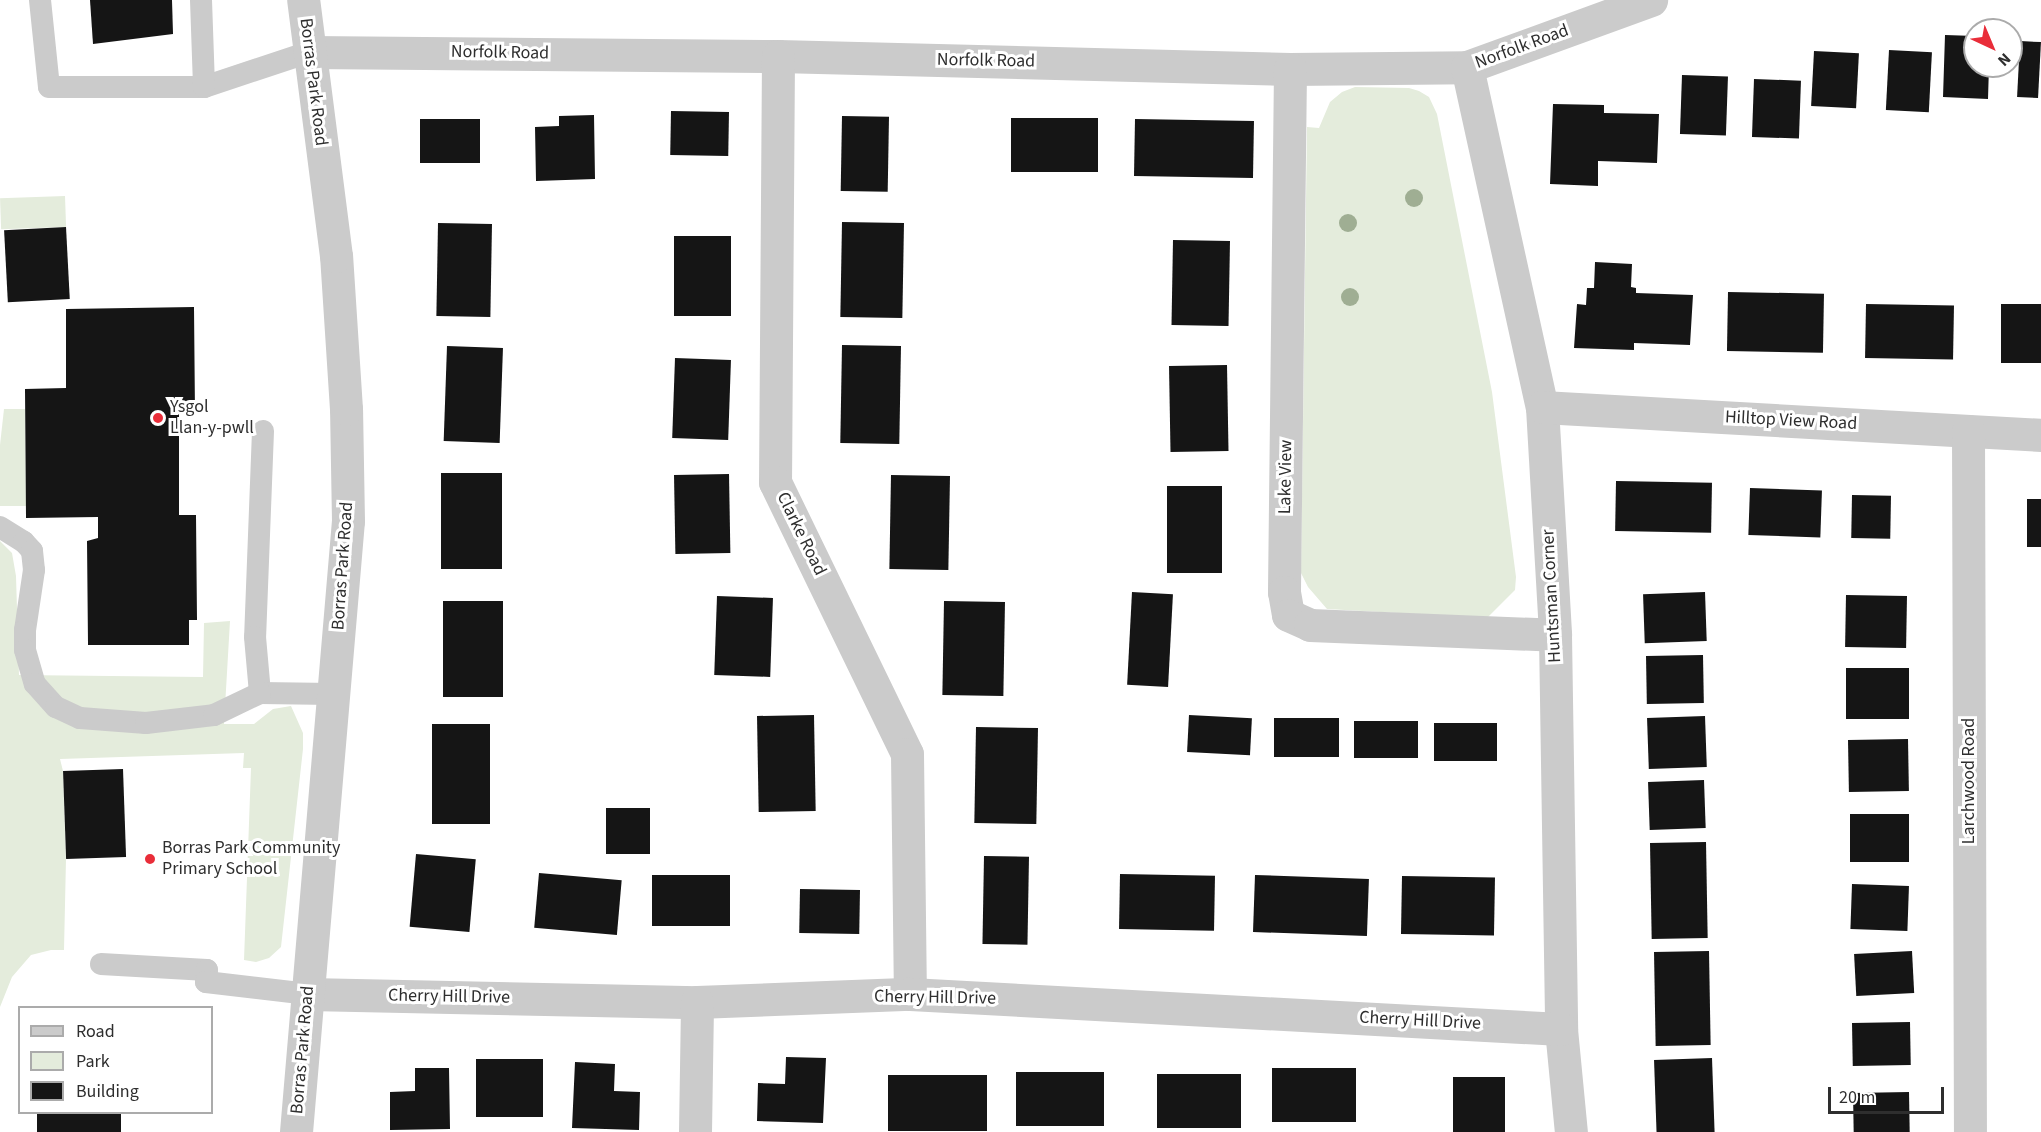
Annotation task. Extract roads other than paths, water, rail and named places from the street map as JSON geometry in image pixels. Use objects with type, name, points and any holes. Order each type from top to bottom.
[{"type":"street","name":"Borras Park Road","points":[[296,1132],[348,521],[346,409],[336,256],[303,0]]},
{"type":"street","name":"Norfolk Road","points":[[309,52],[778,56],[1290,69],[1467,67],[1651,0]]},
{"type":"street","name":"Clarke Road","points":[[778,56],[776,483],[907,754],[910,994]]},
{"type":"street","name":"Huntsman Corner","points":[[1467,67],[1542,407],[1555,635],[1562,1029],[1571,1132]]},
{"type":"street","name":"Lake View","points":[[1290,69],[1284,592],[1288,615],[1310,625],[1555,635]]},
{"type":"street","name":"Hilltop View Road","points":[[1542,407],[2041,435]]},
{"type":"street","name":"Larchwood Road","points":[[1968,431],[1970,1132]]},
{"type":"street","name":"Cherry Hill Drive","points":[[308,994],[697,1002],[910,994],[1562,1029]]},
{"type":"street","points":[[695,1132],[697,1002]]},
{"type":"lane","points":[[40,0],[49,87],[204,87],[309,52]]},
{"type":"lane","points":[[201,0],[204,87]]},
{"type":"lane","points":[[260,693],[255,637],[263,431]]},
{"type":"lane","points":[[0,527],[24,542],[32,551],[34,570],[25,630],[25,650],[35,684],[56,707],[80,718],[146,723],[213,716],[260,693],[333,694]]},
{"type":"lane","points":[[101,964],[207,970],[206,982],[308,994]]},
{"type":"place","name":"Ysgol Llan-y-pwll","points":[[158,418]]},
{"type":"place","name":"Borras Park Community Primary School","points":[[150,859]]}]
